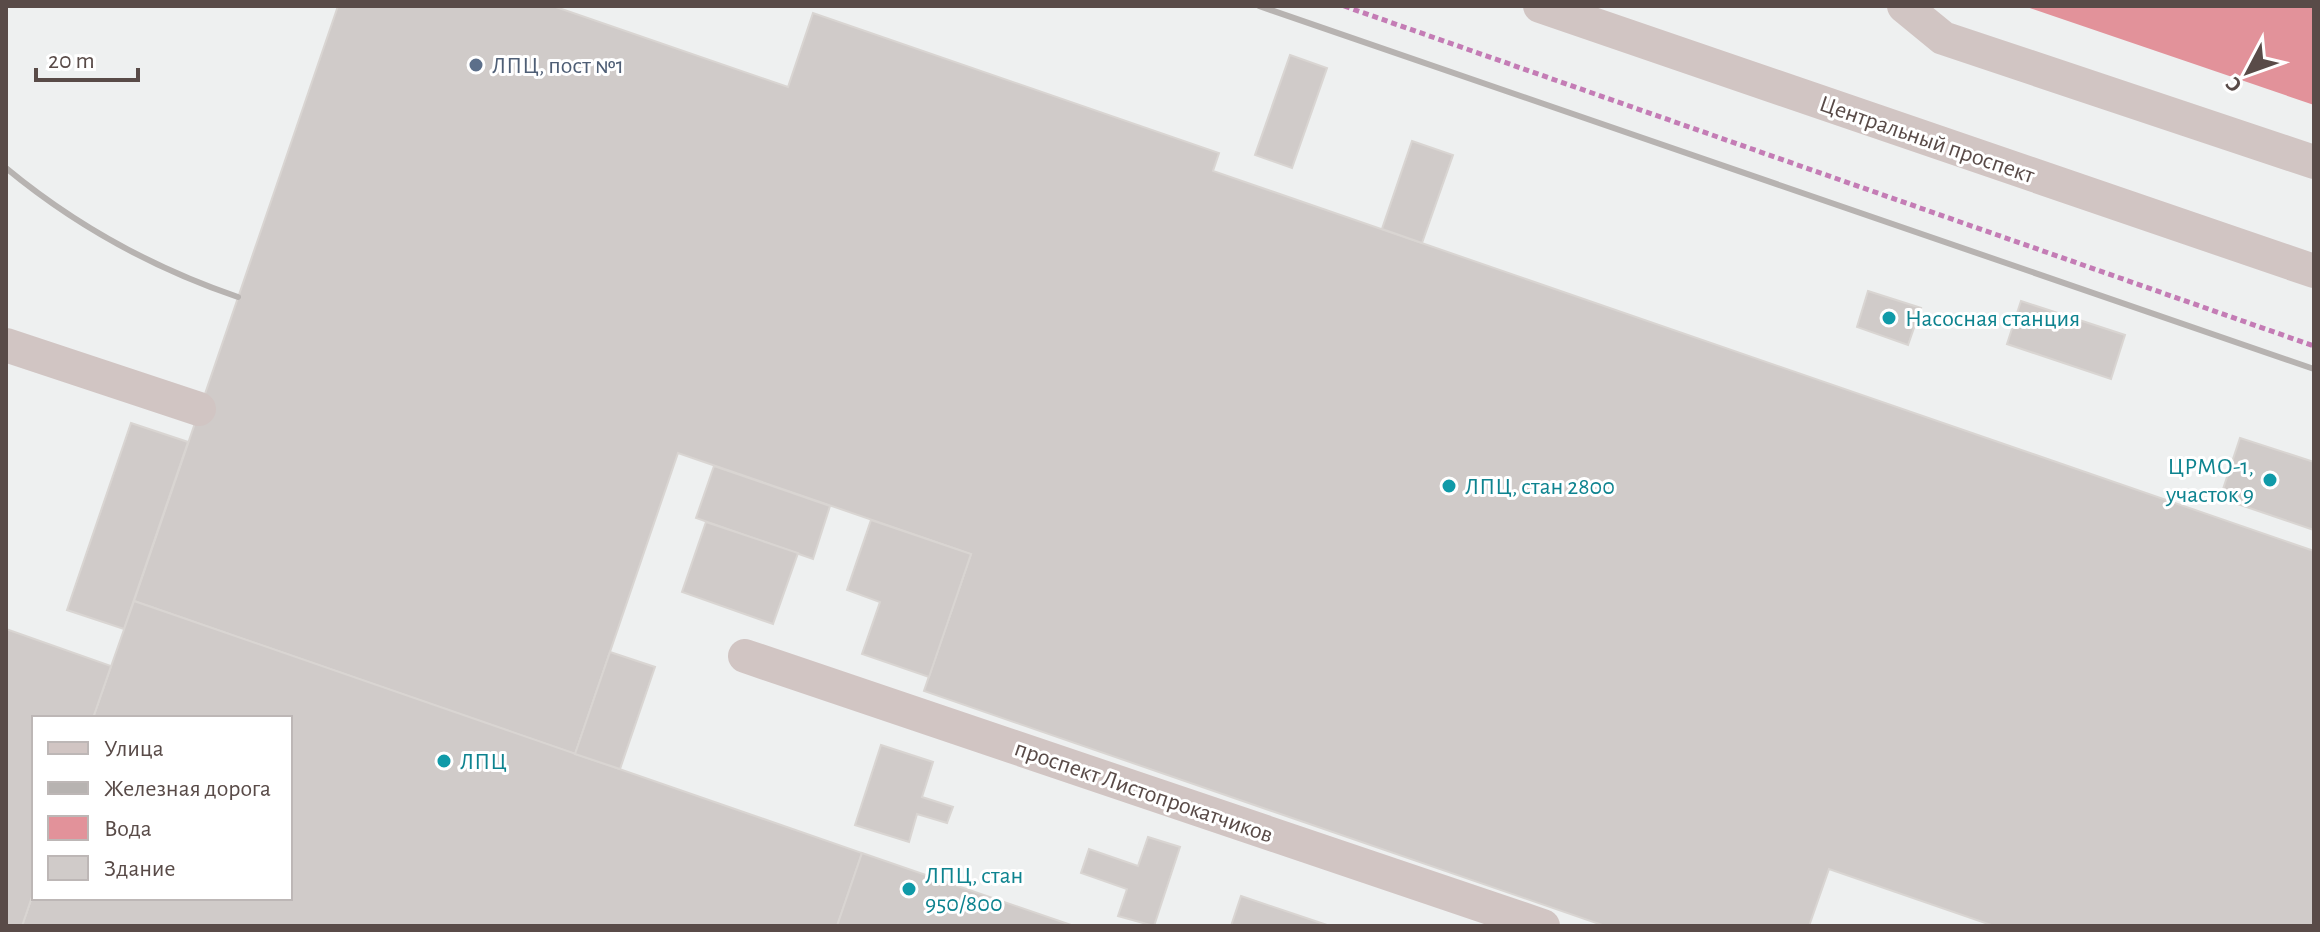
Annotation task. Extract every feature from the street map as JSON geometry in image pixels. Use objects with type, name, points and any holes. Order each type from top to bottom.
[{"type":"street","name":"Центральный проспект","points":[[1540,6],[2314,271]]},
{"type":"street","points":[[1904,6],[1943,38],[2314,162]]},
{"type":"street","points":[[6,345],[199,409]]},
{"type":"street","name":"проспект Листопрокатчиков","points":[[745,656],[1543,926]]},
{"type":"path","points":[[1344,6],[2314,346]]},
{"type":"water","points":[[2024,6],[2314,6],[2314,105]]},
{"type":"building","name":"ЛПЦ, стан 2800","points":[[338,6],[553,6],[788,87],[813,13],[1219,153],[1213,171],[2314,551],[2314,926],[1994,926],[1829,869],[1809,926],[1605,926],[924,691],[971,554],[678,453],[575,754],[134,601]]},
{"type":"building","points":[[1290,55],[1327,68],[1292,168],[1255,155]]},
{"type":"building","points":[[1412,141],[1453,155],[1422,243],[1382,229]]},
{"type":"building","name":"Насосная станция","points":[[1868,291],[1921,308],[1908,345],[1857,327]]},
{"type":"building","points":[[2021,301],[2125,335],[2111,379],[2007,344]]},
{"type":"building","points":[[131,423],[188,442],[124,629],[67,610]]},
{"type":"building","name":"ЦРМО-1, участок 9","points":[[2240,438],[2314,462],[2314,530],[2220,498]]},
{"type":"building","points":[[714,466],[830,506],[813,559],[696,518]]},
{"type":"building","points":[[871,520],[971,554],[929,677],[862,654],[880,602],[847,590]]},
{"type":"building","points":[[706,522],[798,553],[773,624],[682,592]]},
{"type":"building","name":"ЛПЦ","points":[[134,601],[862,853],[837,926],[22,926],[32,897],[32,900],[292,900],[292,716],[94,716]]},
{"type":"building","points":[[6,629],[111,666],[94,716],[32,716],[32,897],[22,926],[6,926]]},
{"type":"building","points":[[610,652],[655,667],[620,769],[575,754]]},
{"type":"building","points":[[881,745],[933,762],[922,797],[953,807],[947,823],[917,814],[909,842],[855,825]]},
{"type":"building","points":[[1148,837],[1180,847],[1154,926],[1118,916],[1127,889],[1081,873],[1089,849],[1138,866]]},
{"type":"building","name":"ЛПЦ, стан 950/800","points":[[862,853],[1074,926],[837,926]]},
{"type":"building","points":[[1241,896],[1330,926],[1231,926]]},
{"type":"railway","points":[[1259,6],[2314,369]]},
{"type":"railway","points":[[6,168],[60,209],[116,243],[176,273],[238,297]]},
{"type":"place","name":"ЛПЦ, пост №1","points":[[476,65]]},
{"type":"place","name":"Насосная станция","points":[[1889,318]]},
{"type":"place","name":"ЦРМО-1, участок 9","points":[[2270,480]]},
{"type":"place","name":"ЛПЦ, стан 2800","points":[[1449,486]]},
{"type":"place","name":"ЛПЦ","points":[[444,761]]},
{"type":"place","name":"ЛПЦ, стан 950/800","points":[[909,889]]}]
